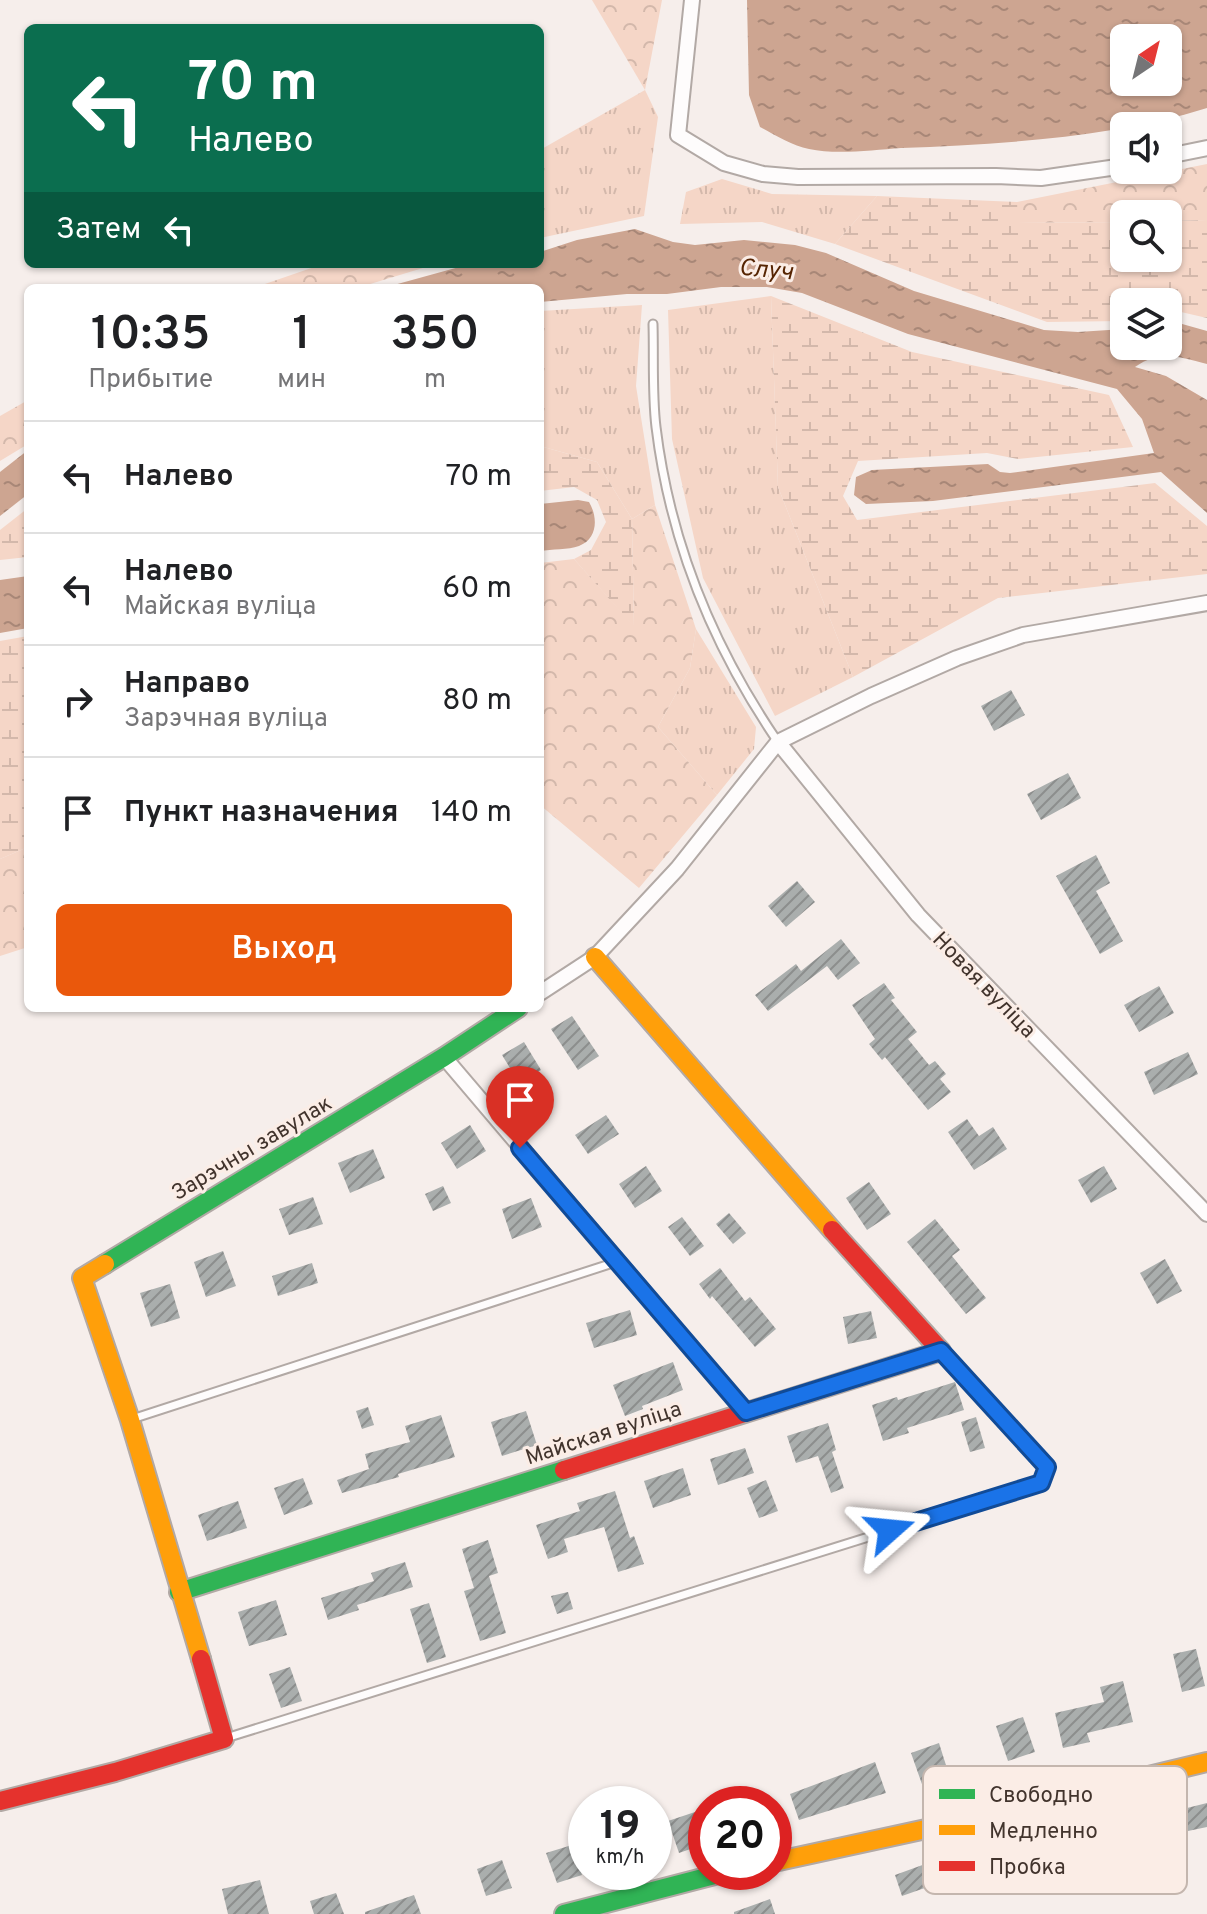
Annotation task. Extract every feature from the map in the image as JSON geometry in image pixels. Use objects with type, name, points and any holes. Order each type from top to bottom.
[{"type":"street","points":[[692,0],[678,135],[724,163],[763,174],[798,177],[1041,178],[1110,168]]},
{"type":"street","points":[[1182,153],[1207,148]]},
{"type":"street","points":[[544,990],[595,957],[677,869],[778,742],[943,664],[1023,635],[1207,603]]},
{"type":"street","name":"Новая вуліца","points":[[778,742],[918,915],[1207,1214]]},
{"type":"street","points":[[595,957],[869,1273],[941,1351]]},
{"type":"street","name":"Зарэчны завулак","points":[[130,1420],[82,1278],[444,1057],[512,1012]]},
{"type":"street","points":[[444,1057],[746,1412]]},
{"type":"street","name":"Майская вуліца","points":[[179,1592],[941,1351]]},
{"type":"street","points":[[0,1801],[115,1772],[224,1739],[130,1420]]},
{"type":"street","points":[[1187,1767],[1207,1762]]},
{"type":"street","points":[[792,1858],[923,1830]]},
{"type":"street","points":[[564,1914],[688,1882]]},
{"type":"lane","points":[[653,324],[655,425],[667,494],[681,549],[717,639],[754,708],[778,742]]},
{"type":"lane","points":[[130,1420],[616,1262]]},
{"type":"lane","points":[[224,1739],[1041,1483],[1047,1467],[941,1351]]},
{"type":"green space","points":[[592,0],[662,0],[645,90]]},
{"type":"green space","points":[[645,90],[658,117],[644,216],[544,237],[544,148]]},
{"type":"green space","points":[[1207,164],[1207,220],[1182,221],[1182,200],[1110,200],[1110,222],[1017,223],[1017,202],[1110,183],[1182,184],[1182,169]]},
{"type":"green space","points":[[722,179],[772,194],[877,196],[835,244],[762,222],[680,224],[686,192]]},
{"type":"green space","points":[[877,196],[1017,202],[1018,223],[1110,222],[1110,272],[1182,272],[1182,221],[1207,220],[1207,318],[1182,312],[1182,288],[1110,288],[1110,321],[1047,322],[835,244]]},
{"type":"green space","points":[[311,268],[423,268],[370,284],[265,284]]},
{"type":"green space","points":[[771,296],[778,487],[853,677],[775,716],[703,578],[672,439],[668,310]]},
{"type":"green space","points":[[771,296],[912,352],[1109,395],[1133,447],[1018,459],[987,453],[858,461],[843,496],[857,520],[1155,483],[1207,526],[1207,574],[998,598],[853,677],[778,487]]},
{"type":"green space","points":[[642,305],[636,386],[655,505],[632,519],[597,462],[544,447],[544,311]]},
{"type":"green space","points":[[24,402],[24,446],[0,461],[0,416]]},
{"type":"green space","points":[[544,447],[597,462],[632,519],[634,627],[574,559],[591,550],[606,522],[597,500],[574,487],[544,491]]},
{"type":"green space","points":[[655,505],[696,629],[690,668],[658,727],[717,795],[639,888],[544,808],[544,563],[574,559],[634,626],[632,519]]},
{"type":"green space","points":[[24,511],[24,557],[0,560],[0,530]]},
{"type":"green space","points":[[696,629],[756,727],[754,749],[717,795],[658,727],[690,668]]},
{"type":"green space","points":[[24,637],[24,849],[0,859],[0,641]]},
{"type":"green space","points":[[24,849],[24,948],[0,956],[0,859]]},
{"type":"water","points":[[747,0],[1207,0],[1207,108],[1182,115],[1182,112],[1110,112],[1110,130],[1056,138],[855,152],[809,149],[760,127],[749,95]]},
{"type":"water","name":"Случ","points":[[635,229],[673,242],[695,245],[744,240],[795,245],[826,253],[914,291],[1044,330],[1110,330],[1110,360],[1147,360],[1135,367],[1166,376],[1207,400],[1207,513],[1161,472],[933,501],[866,504],[854,495],[856,477],[872,470],[988,464],[1000,472],[1010,473],[1154,453],[1142,419],[1117,389],[908,334],[802,293],[767,287],[721,287],[667,294],[627,294],[544,302],[544,284],[398,284],[456,268],[544,268],[544,251],[577,240]]},
{"type":"water","points":[[1182,324],[1207,331],[1207,364],[1182,358]]},
{"type":"water","points":[[24,453],[24,497],[0,516],[0,472]]},
{"type":"water","points":[[589,502],[594,514],[590,538],[575,547],[544,551],[544,504]]},
{"type":"water","points":[[24,577],[24,629],[0,633],[0,580]]},
{"type":"building","points":[[1011,690],[1025,715],[994,731],[981,706]]},
{"type":"building","points":[[1068,773],[1081,798],[1041,820],[1027,794]]},
{"type":"building","points":[[1096,855],[1110,883],[1096,891],[1123,941],[1100,954],[1056,876]]},
{"type":"building","points":[[797,881],[815,902],[786,927],[768,906]]},
{"type":"building","points":[[841,939],[860,963],[838,980],[827,966],[768,1011],[755,995],[796,964],[801,971]]},
{"type":"building","points":[[884,983],[895,998],[891,1000],[917,1032],[908,1039],[929,1065],[935,1061],[946,1074],[940,1079],[951,1092],[928,1110],[885,1057],[882,1060],[869,1044],[875,1039],[852,1005]]},
{"type":"building","points":[[1159,986],[1174,1013],[1139,1032],[1124,1005]]},
{"type":"building","points":[[572,1016],[599,1056],[578,1070],[551,1029]]},
{"type":"building","points":[[524,1042],[541,1070],[520,1084],[502,1055]]},
{"type":"building","points":[[1188,1052],[1198,1074],[1154,1095],[1144,1072]]},
{"type":"building","points":[[606,1115],[619,1134],[588,1154],[575,1135]]},
{"type":"building","points":[[967,1119],[979,1136],[993,1127],[1007,1149],[974,1170],[948,1132]]},
{"type":"building","points":[[470,1125],[486,1151],[457,1169],[441,1143]]},
{"type":"building","points":[[373,1149],[385,1178],[350,1193],[338,1163]]},
{"type":"building","points":[[646,1166],[662,1191],[635,1208],[619,1184]]},
{"type":"building","points":[[1104,1166],[1117,1189],[1091,1203],[1078,1180]]},
{"type":"building","points":[[869,1182],[891,1214],[867,1230],[846,1198]]},
{"type":"building","points":[[443,1186],[451,1203],[433,1211],[425,1194]]},
{"type":"building","points":[[313,1197],[323,1224],[289,1235],[279,1209]]},
{"type":"building","points":[[531,1198],[542,1227],[512,1239],[502,1209]]},
{"type":"building","points":[[729,1213],[746,1233],[733,1244],[716,1224]]},
{"type":"building","points":[[682,1217],[704,1246],[690,1256],[668,1227]]},
{"type":"building","points":[[935,1219],[960,1250],[952,1256],[986,1298],[966,1314],[907,1242]]},
{"type":"building","points":[[223,1251],[236,1286],[206,1297],[194,1262]]},
{"type":"building","points":[[1165,1259],[1182,1291],[1157,1304],[1140,1273]]},
{"type":"building","points":[[312,1263],[318,1283],[278,1296],[272,1276]]},
{"type":"building","points":[[720,1268],[745,1301],[750,1297],[776,1329],[755,1347],[699,1284]]},
{"type":"building","points":[[170,1284],[180,1318],[151,1327],[140,1293]]},
{"type":"building","points":[[630,1310],[637,1335],[594,1348],[586,1323]]},
{"type":"building","points":[[871,1311],[877,1338],[848,1344],[843,1317]]},
{"type":"building","points":[[673,1362],[683,1390],[625,1416],[613,1385]]},
{"type":"building","points":[[955,1382],[964,1410],[907,1428],[909,1433],[883,1441],[872,1405]]},
{"type":"building","points":[[368,1407],[374,1425],[362,1429],[356,1411]]},
{"type":"building","points":[[526,1411],[537,1445],[502,1456],[491,1422]]},
{"type":"building","points":[[441,1415],[455,1457],[342,1493],[337,1480],[369,1469],[365,1454],[410,1442],[405,1426]]},
{"type":"building","points":[[976,1417],[985,1448],[970,1452],[961,1422]]},
{"type":"building","points":[[828,1423],[836,1450],[832,1452],[844,1488],[831,1493],[818,1456],[796,1463],[787,1436]]},
{"type":"building","points":[[745,1448],[754,1473],[718,1485],[710,1459]]},
{"type":"building","points":[[683,1468],[691,1495],[653,1508],[644,1481]]},
{"type":"building","points":[[303,1478],[313,1504],[284,1515],[274,1488]]},
{"type":"building","points":[[766,1480],[778,1511],[759,1518],[747,1488]]},
{"type":"building","points":[[615,1491],[630,1538],[634,1536],[644,1564],[618,1572],[604,1527],[564,1539],[568,1552],[548,1559],[536,1525],[580,1511],[577,1503]]},
{"type":"building","points":[[238,1501],[247,1528],[207,1541],[198,1515]]},
{"type":"building","points":[[488,1540],[498,1573],[489,1576],[506,1633],[480,1641],[464,1591],[474,1588],[462,1549]]},
{"type":"building","points":[[405,1562],[413,1587],[357,1605],[359,1610],[328,1620],[321,1598],[374,1581],[371,1573]]},
{"type":"building","points":[[568,1592],[573,1609],[557,1614],[551,1596]]},
{"type":"building","points":[[276,1600],[287,1635],[249,1646],[238,1612]]},
{"type":"building","points":[[429,1603],[446,1657],[427,1663],[410,1609]]},
{"type":"building","points":[[1196,1649],[1205,1686],[1182,1692],[1173,1654]]},
{"type":"building","points":[[290,1667],[302,1701],[281,1708],[269,1674]]},
{"type":"building","points":[[1123,1681],[1133,1722],[1087,1733],[1090,1742],[1063,1748],[1055,1713],[1104,1702],[1100,1687]]},
{"type":"building","points":[[1023,1717],[1035,1752],[1008,1761],[996,1726]]},
{"type":"building","points":[[939,1743],[946,1766],[923,1766],[923,1787],[911,1753]]},
{"type":"building","points":[[875,1762],[886,1793],[799,1820],[792,1793]]},
{"type":"building","points":[[1207,1803],[1207,1827],[1188,1831],[1187,1808]]},
{"type":"building","points":[[688,1814],[688,1850],[679,1853],[672,1833],[672,1820]]},
{"type":"building","points":[[568,1846],[568,1879],[557,1883],[546,1853]]},
{"type":"building","points":[[502,1860],[512,1888],[486,1896],[477,1869]]},
{"type":"building","points":[[923,1865],[923,1889],[902,1896],[895,1875]]},
{"type":"building","points":[[260,1880],[269,1914],[228,1914],[222,1889]]},
{"type":"building","points":[[336,1893],[344,1914],[314,1914],[310,1901]]},
{"type":"building","points":[[414,1895],[421,1914],[365,1914],[365,1912]]},
{"type":"building","points":[[770,1899],[775,1914],[734,1914],[734,1912]]},
{"type":"traffic: fast","points":[[105,1264],[444,1057],[512,1012]]},
{"type":"traffic: fast","points":[[179,1592],[564,1470]]},
{"type":"traffic: fast","points":[[564,1914],[688,1882]]},
{"type":"traffic: slow","points":[[595,957],[832,1230]]},
{"type":"traffic: slow","points":[[105,1264],[82,1278],[130,1420],[201,1659]]},
{"type":"traffic: slow","points":[[1187,1767],[1207,1762]]},
{"type":"traffic: slow","points":[[792,1858],[923,1830]]},
{"type":"traffic: jam","points":[[564,1470],[941,1351],[832,1230]]},
{"type":"traffic: jam","points":[[0,1801],[115,1772],[224,1739],[201,1659]]},
{"type":"route","points":[[520,1148],[746,1412],[941,1351],[1047,1467],[1041,1483],[890,1530]]}]
